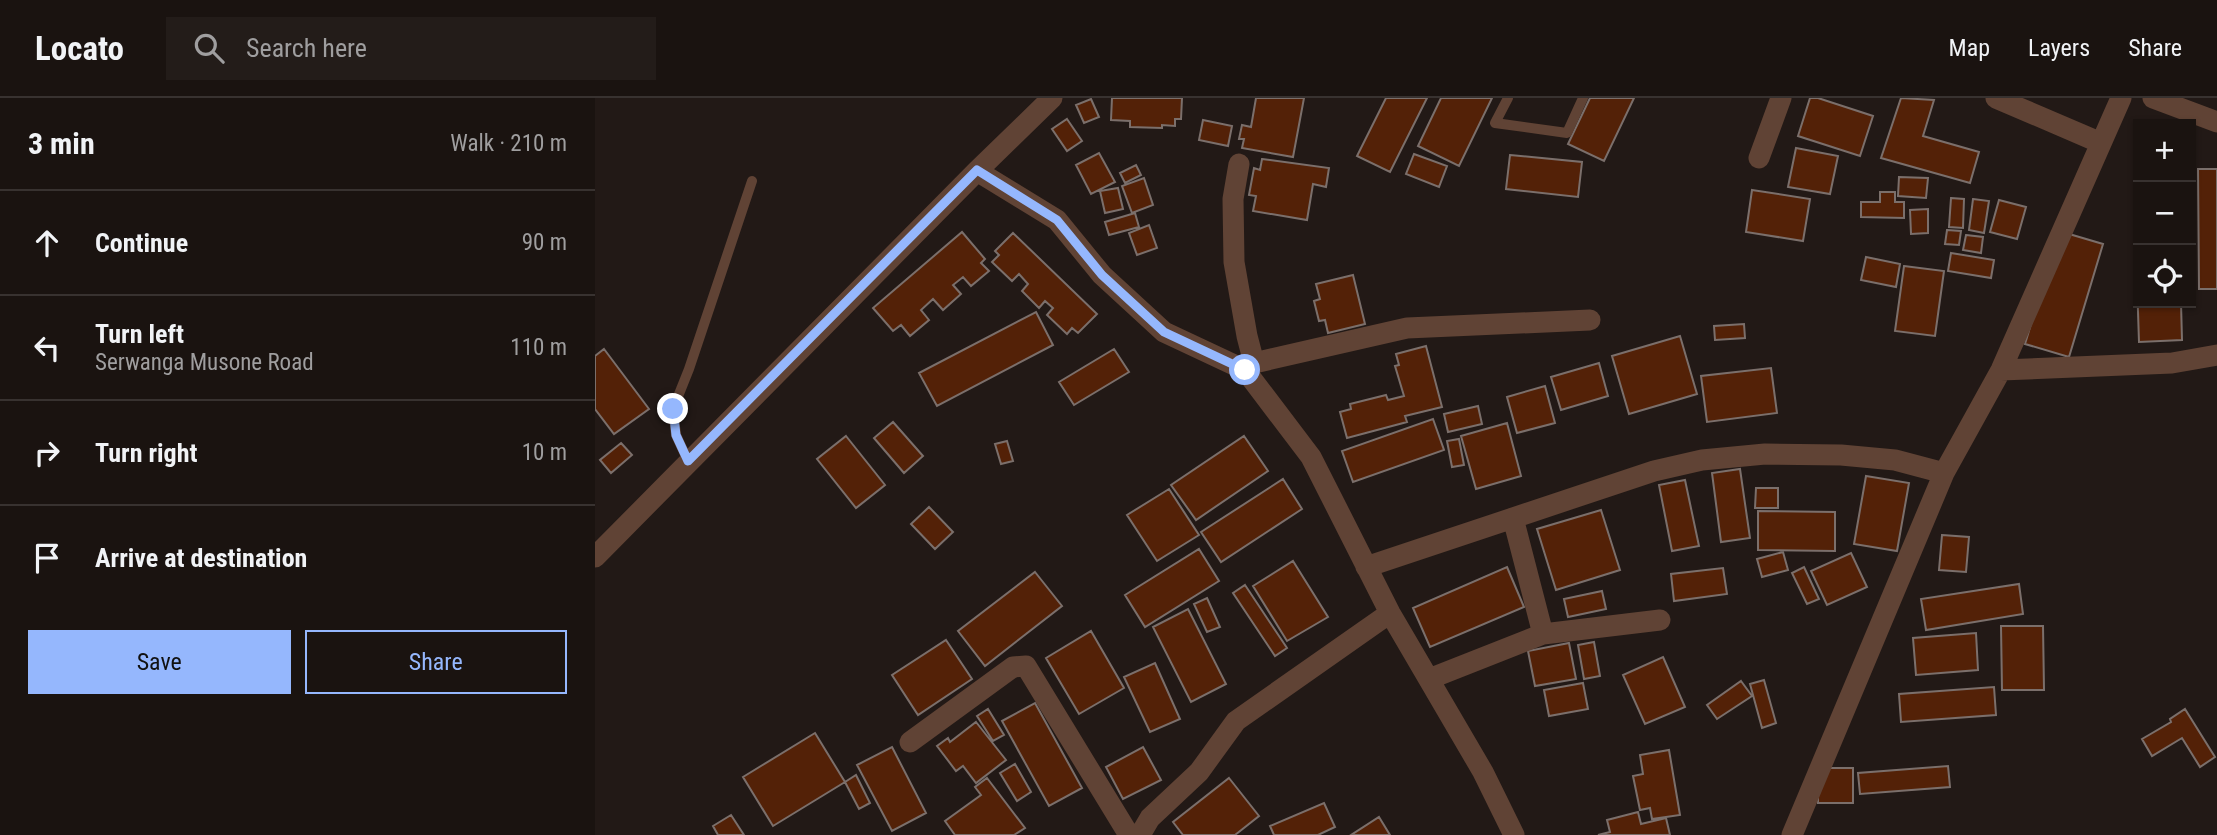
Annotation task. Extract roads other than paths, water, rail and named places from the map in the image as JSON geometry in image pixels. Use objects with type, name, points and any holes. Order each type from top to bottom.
[{"type":"street","points":[[595,556],[977,170],[1052,98]]},
{"type":"street","points":[[1759,158],[1781,98]]},
{"type":"street","points":[[1996,98],[2101,143]]},
{"type":"street","points":[[1792,835],[1944,473],[2001,370],[2120,98]]},
{"type":"street","points":[[2153,98],[2217,122]]},
{"type":"street","points":[[1239,164],[1233,199],[1234,262],[1250,367],[1311,457],[1390,613],[1483,772],[1514,835]]},
{"type":"street","points":[[977,170],[1057,220],[1102,275],[1164,332],[1250,367],[1406,328],[1590,320]]},
{"type":"street","points":[[2001,370],[2172,363],[2217,355]]},
{"type":"street","points":[[1366,567],[1654,471],[1702,460],[1753,455],[1841,455],[1895,460],[1944,473]]},
{"type":"street","points":[[1513,518],[1543,634]]},
{"type":"street","points":[[1140,835],[1150,818],[1199,772],[1236,721],[1390,613]]},
{"type":"street","points":[[1429,679],[1543,634],[1660,620]]},
{"type":"street","points":[[910,742],[1013,667],[1026,666],[1129,835]]},
{"type":"lane","points":[[1508,98],[1495,123],[1567,133],[1583,98]]},
{"type":"lane","points":[[688,461],[676,435],[673,409],[689,369],[751,181]]}]
